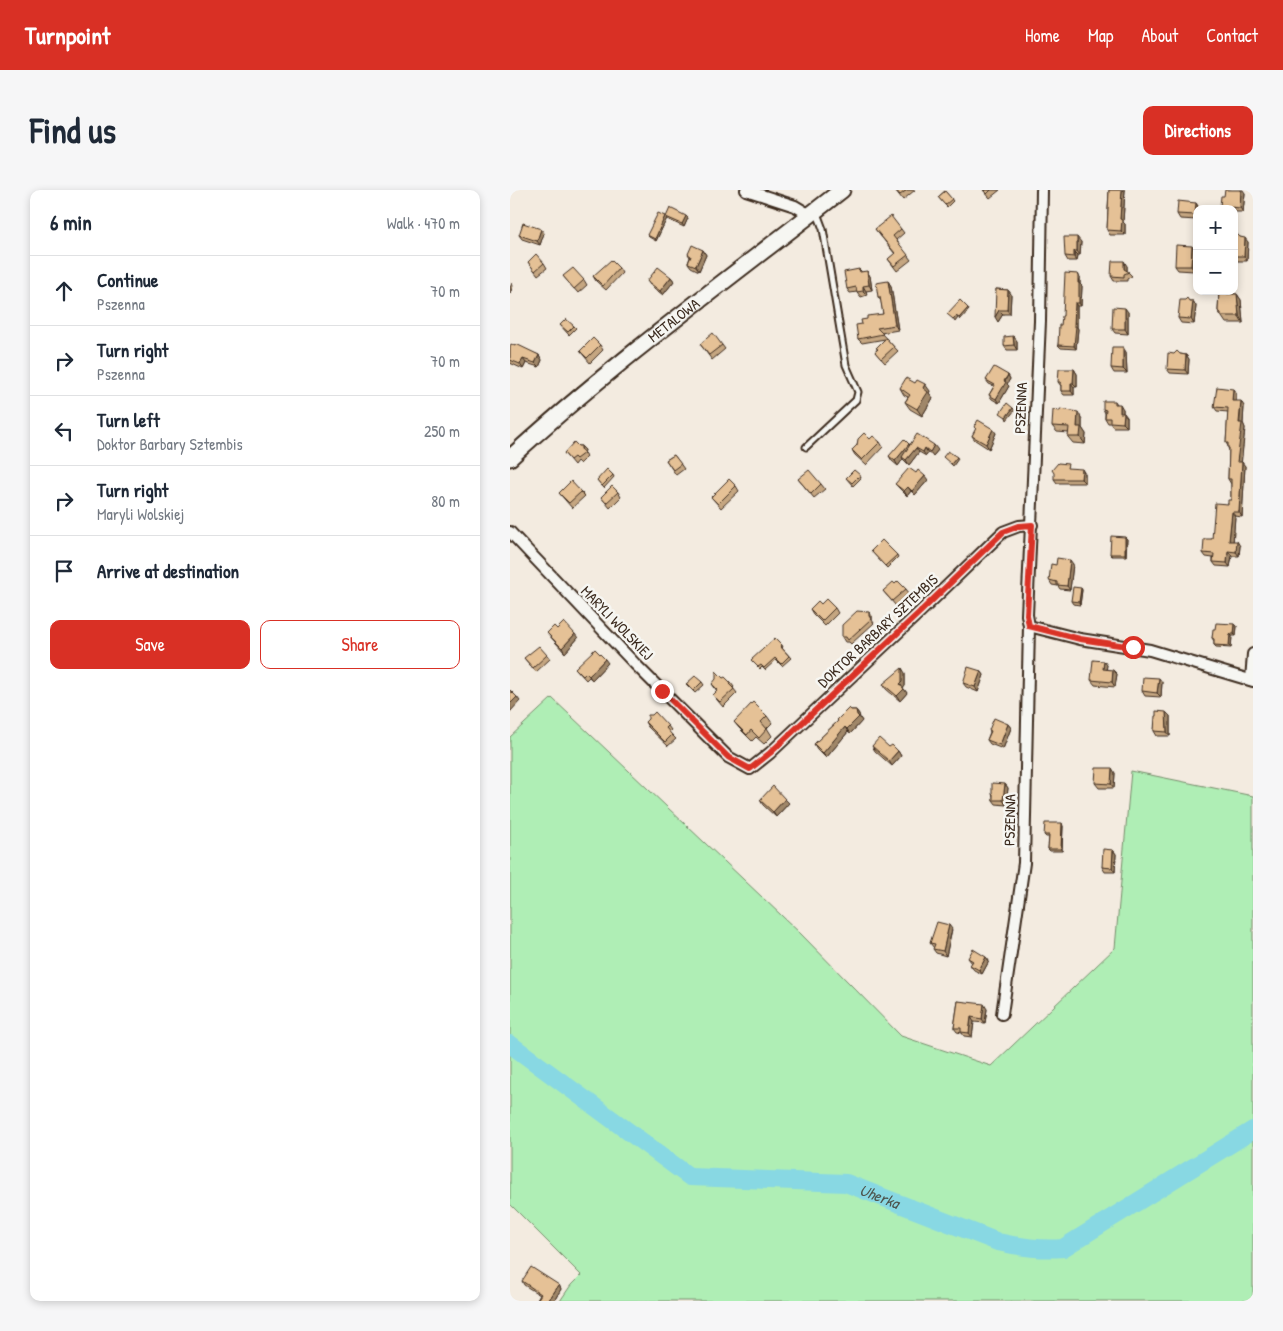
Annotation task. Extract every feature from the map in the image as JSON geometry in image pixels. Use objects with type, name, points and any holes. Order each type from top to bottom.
[{"type":"street","points":[[746,190],[813,213]]},
{"type":"street","name":"METALOWA","points":[[510,458],[560,412],[635,351],[842,190]]},
{"type":"street","name":"PSZENNA","points":[[1002,1014],[1024,863],[1029,626],[1027,615],[1040,321],[1042,190]]},
{"type":"street","name":"DOKTOR BARBARY SZTEMBIS","points":[[750,769],[770,753],[1003,532],[1019,526],[1032,525]]},
{"type":"street","name":"MARYLI WOLSKIEJ","points":[[510,532],[635,664],[728,757],[750,769]]},
{"type":"street","points":[[1029,626],[1080,639],[1150,650],[1252,681],[1253,654]]},
{"type":"lane","points":[[806,447],[856,400],[858,392],[846,365],[823,229],[813,213]]},
{"type":"green space","points":[[552,698],[801,934],[901,1036],[991,1066],[1115,948],[1131,771],[1253,796],[1253,1301],[560,1301],[581,1275],[510,1204],[510,737]]},
{"type":"building","points":[[896,190],[907,190],[900,195]]},
{"type":"building","points":[[1109,190],[1122,190],[1121,231],[1107,230]]},
{"type":"building","points":[[1225,190],[1241,190],[1240,208],[1238,208],[1238,205],[1220,205],[1221,196],[1224,196]]},
{"type":"building","points":[[945,191],[952,199],[945,205],[938,197]]},
{"type":"building","points":[[1178,201],[1196,203],[1196,205],[1193,205],[1193,215],[1177,214]]},
{"type":"building","points":[[670,208],[686,216],[682,224],[666,217]]},
{"type":"building","points":[[658,213],[665,216],[655,239],[647,235]]},
{"type":"building","points":[[891,216],[901,229],[893,236],[908,255],[894,266],[888,259],[895,253],[875,229]]},
{"type":"building","points":[[523,223],[541,229],[537,241],[519,235]]},
{"type":"building","points":[[1238,235],[1245,238],[1244,256],[1238,256]]},
{"type":"building","points":[[1064,237],[1077,237],[1077,251],[1074,251],[1074,257],[1065,256]]},
{"type":"building","points":[[692,245],[703,250],[696,266],[688,263],[691,256],[688,254]]},
{"type":"building","points":[[1176,245],[1192,246],[1191,266],[1175,266]]},
{"type":"building","points":[[536,254],[544,263],[535,271],[528,262]]},
{"type":"building","points":[[611,260],[619,268],[603,286],[593,276]]},
{"type":"building","points":[[1112,261],[1124,261],[1124,269],[1129,272],[1124,274],[1124,277],[1111,276]]},
{"type":"building","points":[[658,267],[671,277],[660,291],[647,281]]},
{"type":"building","points":[[573,268],[584,280],[574,289],[563,276]]},
{"type":"building","points":[[859,269],[860,272],[867,271],[869,285],[863,286],[863,291],[857,292],[856,287],[847,289],[844,272]]},
{"type":"building","points":[[1065,273],[1078,274],[1079,303],[1075,303],[1074,326],[1076,326],[1074,346],[1058,345],[1059,325],[1061,325],[1063,316]]},
{"type":"building","points":[[888,281],[895,325],[877,328],[883,334],[858,339],[856,325],[862,324],[861,320],[867,319],[867,316],[883,314],[876,283]]},
{"type":"building","points":[[996,289],[1008,290],[1007,310],[999,310],[995,317]]},
{"type":"building","points":[[1219,295],[1237,295],[1239,316],[1221,316],[1221,313],[1218,311]]},
{"type":"building","points":[[1187,298],[1189,301],[1193,301],[1191,319],[1178,318],[1180,300]]},
{"type":"building","points":[[960,300],[968,308],[959,318],[956,316],[953,319],[947,314]]},
{"type":"building","points":[[1113,307],[1125,308],[1125,329],[1112,329]]},
{"type":"building","points":[[566,319],[574,326],[568,332],[560,325]]},
{"type":"building","points":[[713,333],[722,345],[709,355],[700,344]]},
{"type":"building","points":[[1013,336],[1014,345],[1004,346],[1004,337]]},
{"type":"building","points":[[593,338],[600,345],[587,358],[580,351]]},
{"type":"building","points":[[886,338],[894,347],[881,359],[875,352],[878,349],[876,348]]},
{"type":"building","points":[[511,344],[515,346],[516,344],[539,355],[535,363],[523,359],[520,364],[510,360]]},
{"type":"building","points":[[1112,347],[1123,347],[1123,369],[1111,368]]},
{"type":"building","points":[[1177,351],[1180,354],[1186,355],[1185,370],[1167,369],[1168,353],[1174,354]]},
{"type":"building","points":[[994,367],[1008,375],[996,399],[989,395],[995,385],[986,380]]},
{"type":"building","points":[[1059,369],[1074,369],[1071,391],[1061,391],[1061,382],[1058,382]]},
{"type":"building","points":[[906,378],[915,383],[917,380],[925,384],[923,388],[928,392],[917,409],[905,402],[910,395],[900,388]]},
{"type":"building","points":[[1217,387],[1233,389],[1232,401],[1241,401],[1239,423],[1242,423],[1237,462],[1242,462],[1239,512],[1232,512],[1229,541],[1237,541],[1236,552],[1228,551],[1227,563],[1213,562],[1214,554],[1203,553],[1204,539],[1212,539],[1215,503],[1228,504],[1228,500],[1231,500],[1231,479],[1228,479],[1229,448],[1228,443],[1226,443],[1228,408],[1214,407]]},
{"type":"building","points":[[1103,401],[1115,401],[1115,404],[1120,404],[1120,413],[1124,413],[1123,423],[1110,422],[1110,418],[1105,418],[1106,410],[1103,409]]},
{"type":"building","points":[[1007,403],[1013,408],[1006,417],[1000,413]]},
{"type":"building","points":[[1060,409],[1078,412],[1077,427],[1081,427],[1080,437],[1068,437],[1069,427],[1052,426],[1053,410],[1060,411]]},
{"type":"building","points":[[978,420],[993,429],[986,444],[972,436]]},
{"type":"building","points":[[864,433],[870,439],[873,436],[880,442],[862,460],[852,450]]},
{"type":"building","points":[[917,434],[934,445],[930,452],[925,448],[923,452],[916,448],[906,460],[902,457]]},
{"type":"building","points":[[904,439],[909,444],[895,461],[889,456]]},
{"type":"building","points":[[574,442],[581,446],[584,453],[576,459],[574,457],[570,460],[564,453]]},
{"type":"building","points":[[948,451],[957,457],[951,464],[943,457]]},
{"type":"building","points":[[674,455],[681,464],[673,470],[666,460]]},
{"type":"building","points":[[1058,463],[1068,464],[1067,468],[1082,469],[1081,479],[1054,479],[1052,470]]},
{"type":"building","points":[[909,468],[916,473],[918,470],[925,476],[912,491],[908,487],[904,491],[895,484]]},
{"type":"building","points":[[607,469],[613,475],[602,486],[597,480]]},
{"type":"building","points":[[809,470],[821,484],[811,494],[798,479]]},
{"type":"building","points":[[854,470],[860,475],[852,483],[846,478]]},
{"type":"building","points":[[729,479],[736,486],[718,504],[711,497]]},
{"type":"building","points":[[571,481],[581,492],[569,503],[559,493]]},
{"type":"building","points":[[612,486],[618,492],[606,503],[601,497]]},
{"type":"building","points":[[1111,536],[1125,537],[1125,554],[1110,554]]},
{"type":"building","points":[[882,540],[897,555],[885,566],[871,551]]},
{"type":"building","points":[[1057,558],[1070,560],[1067,586],[1057,585],[1057,582],[1049,580],[1051,564],[1056,565]]},
{"type":"building","points":[[898,581],[906,589],[892,601],[883,591],[893,582],[895,584]]},
{"type":"building","points":[[1073,587],[1081,588],[1079,602],[1071,601]]},
{"type":"building","points":[[826,599],[835,608],[822,621],[810,609],[818,601],[821,604]]},
{"type":"building","points":[[857,611],[869,612],[871,619],[848,640],[846,637],[842,637],[842,625]]},
{"type":"building","points":[[564,622],[575,634],[562,648],[547,633],[554,626],[557,629]]},
{"type":"building","points":[[1216,623],[1235,624],[1234,634],[1230,634],[1229,646],[1214,645],[1214,639],[1212,638]]},
{"type":"building","points":[[775,638],[789,656],[781,664],[775,658],[764,668],[761,665],[758,667],[751,660]]},
{"type":"building","points":[[539,646],[547,655],[533,668],[524,658]]},
{"type":"building","points":[[595,649],[605,659],[589,676],[586,673],[583,676],[575,668]]},
{"type":"building","points":[[1093,660],[1104,661],[1103,669],[1113,670],[1112,682],[1091,680]]},
{"type":"building","points":[[968,667],[981,671],[975,687],[963,683]]},
{"type":"building","points":[[902,668],[902,682],[900,684],[904,689],[897,696],[883,684]]},
{"type":"building","points":[[716,671],[731,683],[729,684],[734,689],[720,702],[713,695],[718,690],[712,684],[716,679]]},
{"type":"building","points":[[695,676],[702,682],[693,691],[686,684]]},
{"type":"building","points":[[1143,677],[1159,678],[1157,693],[1142,691]]},
{"type":"building","points":[[510,690],[517,697],[510,704]]},
{"type":"building","points":[[753,702],[767,716],[761,722],[767,729],[759,738],[751,730],[747,735],[734,722]]},
{"type":"building","points":[[849,708],[856,710],[859,717],[847,729],[845,727],[823,753],[814,744]]},
{"type":"building","points":[[1156,711],[1166,712],[1167,732],[1154,731]]},
{"type":"building","points":[[655,712],[668,726],[666,728],[672,735],[665,742],[645,722],[648,719],[648,715],[652,715]]},
{"type":"building","points":[[994,718],[1008,724],[1000,745],[987,740]]},
{"type":"building","points":[[879,738],[889,747],[892,745],[898,751],[889,761],[872,746]]},
{"type":"building","points":[[1096,768],[1112,768],[1111,784],[1095,783]]},
{"type":"building","points":[[992,783],[1005,784],[1003,800],[993,800]]},
{"type":"building","points":[[773,786],[785,799],[773,812],[760,800]]},
{"type":"building","points":[[1045,823],[1062,823],[1061,849],[1048,849],[1049,835],[1044,835]]},
{"type":"building","points":[[1103,849],[1113,850],[1112,868],[1102,867]]},
{"type":"building","points":[[937,922],[949,925],[943,951],[933,949],[935,944],[930,943]]},
{"type":"building","points":[[973,949],[986,957],[979,970],[970,965],[973,961],[968,958]]},
{"type":"building","points":[[958,1001],[984,1004],[982,1019],[971,1017],[969,1033],[961,1032],[961,1028],[954,1028]]},
{"type":"building","points":[[531,1267],[559,1285],[548,1301],[537,1300],[541,1294],[522,1281]]},
{"type":"waterway","name":"Uherka","points":[[510,1044],[690,1177],[846,1183],[998,1242],[1030,1248],[1063,1248],[1253,1130]]},
{"type":"route","points":[[662,691],[728,757],[750,769],[770,753],[1003,532],[1019,526],[1032,525],[1027,615],[1029,626],[1080,639],[1133,647]]}]
